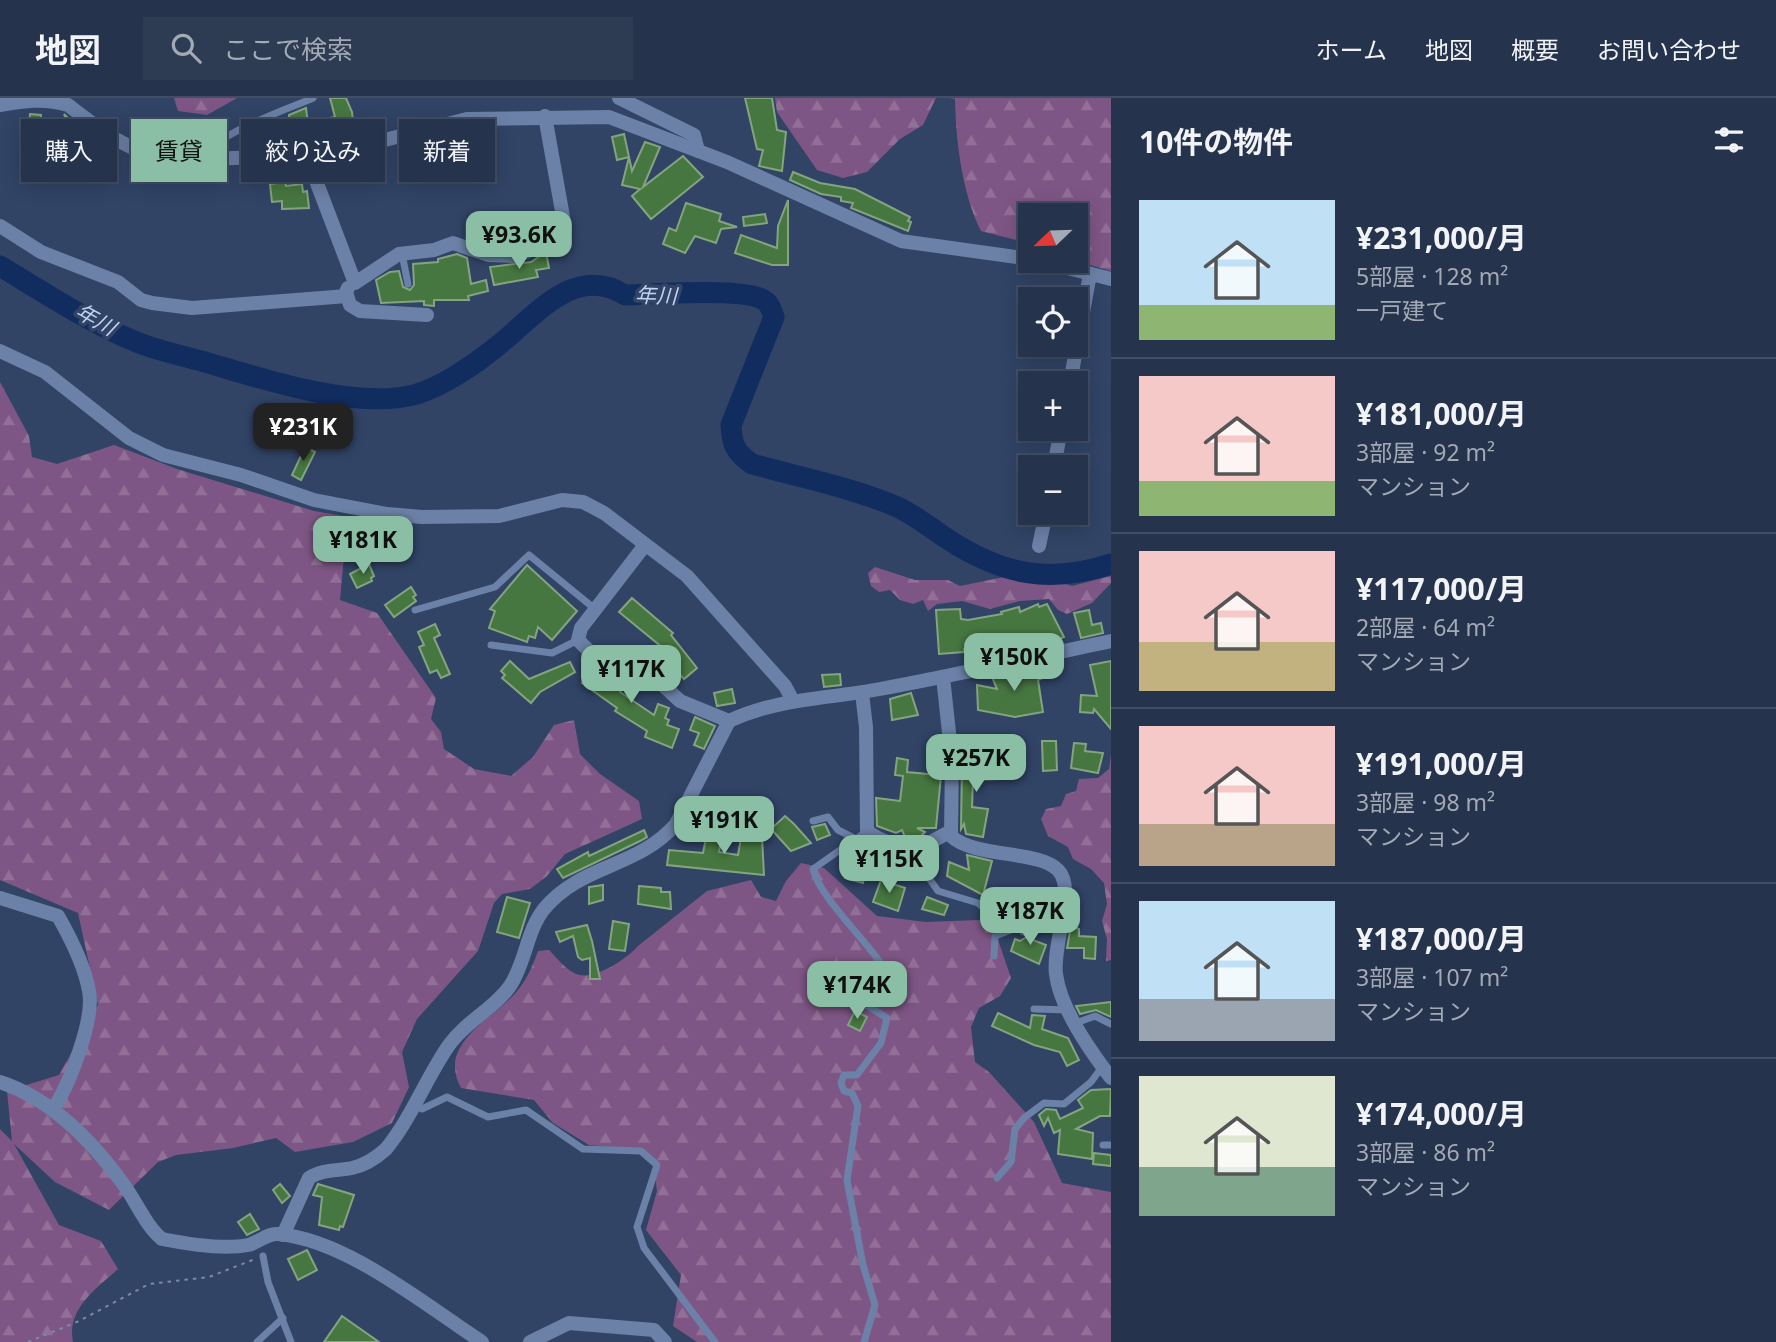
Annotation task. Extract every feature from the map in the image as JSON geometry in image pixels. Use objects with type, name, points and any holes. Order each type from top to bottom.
[{"type":"street","points":[[619,98],[694,135],[698,150]]},
{"type":"street","points":[[0,105],[39,99],[68,102],[131,148]]},
{"type":"street","points":[[427,315],[360,311],[350,305],[348,289],[402,253],[434,250],[453,243],[488,255],[516,256],[531,250],[565,228],[545,116]]},
{"type":"street","points":[[385,140],[467,119],[609,117],[698,150],[901,241],[1018,256]]},
{"type":"street","points":[[317,182],[355,283]]},
{"type":"street","points":[[0,226],[41,252],[118,282],[141,300],[152,303],[192,308],[347,296]]},
{"type":"street","points":[[1086,273],[1111,279]]},
{"type":"street","points":[[1072,371],[1090,274]]},
{"type":"street","points":[[0,352],[45,372],[129,438],[163,455],[241,475],[314,500],[387,514],[422,517],[499,516],[562,500],[583,502],[687,576],[785,686],[792,699]]},
{"type":"street","points":[[1040,546],[1044,525]]},
{"type":"street","points":[[645,545],[579,632],[578,640],[589,651],[652,675],[680,701],[729,721],[792,699],[862,693],[1111,641]]},
{"type":"street","points":[[943,677],[952,760],[950,832],[956,840],[965,845],[1057,869],[1067,889],[1059,925],[1056,977],[1069,1010],[1106,1072]]},
{"type":"street","points":[[862,693],[867,739],[862,835],[919,846],[950,832]]},
{"type":"street","points":[[283,1235],[309,1178],[324,1171],[356,1167],[371,1161],[398,1135],[462,1028],[510,986],[534,924],[545,909],[576,881],[647,851],[676,824],[729,721]]},
{"type":"street","points":[[0,898],[58,916],[89,989],[86,1023],[68,1082],[53,1109]]},
{"type":"street","points":[[0,1082],[27,1091],[53,1109],[107,1163],[162,1239],[239,1246],[252,1244],[274,1234],[358,1259],[482,1342]]},
{"type":"street","points":[[530,1342],[569,1323],[654,1330],[665,1342]]},
{"type":"lane","points":[[227,137],[281,110],[313,98]]},
{"type":"lane","points":[[402,253],[408,284]]},
{"type":"lane","points":[[415,610],[491,589],[529,555],[596,609]]},
{"type":"lane","points":[[491,645],[552,653],[578,640]]},
{"type":"lane","points":[[813,821],[828,817],[838,830],[862,835]]},
{"type":"lane","points":[[862,835],[813,869],[815,879],[827,898],[882,965],[866,1005],[887,1018],[881,1043],[857,1075],[844,1075],[841,1083],[844,1091],[852,1093],[858,1106],[847,1180],[863,1265],[875,1305],[864,1342]]},
{"type":"lane","points":[[891,842],[891,850],[926,874],[939,891],[978,903],[998,920],[1022,926]]},
{"type":"lane","points":[[994,956],[995,936],[1022,926],[1033,915],[1059,925]]},
{"type":"lane","points":[[1034,1009],[1069,1010]]},
{"type":"lane","points":[[1076,1023],[1095,1016],[1111,1024]]},
{"type":"lane","points":[[997,1178],[1011,1162],[1016,1129],[1024,1118],[1044,1103],[1064,1104],[1106,1072]]},
{"type":"lane","points":[[414,1106],[422,1109],[447,1097],[488,1117],[526,1110],[583,1149],[641,1150],[657,1165],[637,1227],[644,1248],[715,1342]]},
{"type":"lane","points":[[263,1256],[268,1282],[291,1342]]},
{"type":"lane","points":[[257,1342],[283,1318]]},
{"type":"path","points":[[28,1342],[79,1321],[149,1284],[209,1277],[263,1256]]},
{"type":"green space","points":[[174,98],[237,98],[207,115],[178,111]]},
{"type":"green space","points":[[775,98],[936,98],[923,125],[900,139],[867,172],[843,178],[817,170],[777,112]]},
{"type":"green space","points":[[950,98],[1111,98],[1111,271],[1088,264],[1088,203],[1018,203],[1018,241],[981,231],[965,184],[955,99]]},
{"type":"green space","points":[[0,382],[29,436],[32,457],[57,464],[114,445],[177,469],[314,511],[410,527],[412,532],[371,536],[344,556],[340,600],[377,613],[436,698],[431,719],[441,732],[444,749],[474,769],[511,776],[533,757],[554,725],[574,720],[580,754],[600,774],[639,801],[642,819],[565,854],[547,876],[530,889],[502,894],[494,903],[478,951],[417,1019],[402,1052],[409,1087],[392,1123],[353,1142],[295,1152],[276,1138],[233,1148],[176,1155],[158,1162],[109,1210],[55,1182],[14,1144],[59,1225],[101,1241],[118,1269],[79,1309],[72,1330],[73,1342],[0,1342],[0,1129],[12,1141],[7,1091],[59,1075],[98,1005],[78,913],[0,880]]},
{"type":"green space","points":[[875,567],[915,580],[948,580],[960,586],[1004,577],[1042,583],[1059,582],[1072,586],[1111,576],[1111,583],[1092,603],[1067,614],[1058,610],[1049,599],[1020,601],[990,609],[962,601],[937,604],[928,611],[923,600],[913,604],[900,600],[890,590],[879,592],[871,586],[868,573]]},
{"type":"green space","points":[[1111,755],[1111,960],[1106,961],[1107,939],[1102,921],[1107,904],[1104,883],[1091,869],[1073,859],[1068,847],[1048,836],[1041,819],[1046,809],[1061,806],[1066,794],[1076,791],[1079,779],[1098,778],[1109,769]]},
{"type":"green space","points":[[801,863],[824,868],[877,916],[926,922],[979,920],[994,928],[1011,978],[1000,996],[979,1008],[971,1027],[975,1062],[989,1072],[1034,1122],[1062,1183],[1111,1192],[1111,1342],[697,1342],[673,1326],[681,1275],[646,1230],[657,1191],[654,1167],[634,1149],[589,1145],[553,1123],[534,1100],[461,1088],[455,1072],[456,1057],[462,1044],[518,990],[530,972],[538,951],[549,950],[574,973],[590,975],[599,972],[626,957],[707,891],[751,880],[761,897],[776,901],[786,881]]},
{"type":"building","points":[[330,98],[346,98],[353,119],[329,119],[335,117]]},
{"type":"building","points":[[745,98],[772,98],[777,130],[786,132],[782,171],[759,166],[763,150],[757,149]]},
{"type":"building","points":[[306,108],[307,119],[289,119],[289,115]]},
{"type":"building","points":[[30,114],[41,115],[41,119],[29,119]]},
{"type":"building","points":[[624,134],[629,157],[617,160],[612,137]]},
{"type":"building","points":[[645,142],[660,147],[643,187],[683,156],[703,177],[651,219],[632,196],[640,189],[622,185],[629,157],[632,171]]},
{"type":"building","points":[[793,172],[820,183],[855,189],[910,217],[908,231],[851,208],[853,203],[841,201],[841,197],[821,194],[790,180]]},
{"type":"building","points":[[270,184],[302,184],[303,192],[307,191],[309,208],[282,209],[282,201],[272,202]]},
{"type":"building","points":[[788,200],[788,265],[772,265],[735,253],[741,235],[777,248],[778,226]]},
{"type":"building","points":[[686,203],[721,214],[719,221],[737,227],[721,229],[716,243],[695,236],[685,253],[663,244],[669,228],[676,231]]},
{"type":"building","points":[[765,214],[767,223],[744,226],[743,217]]},
{"type":"building","points":[[546,252],[549,268],[536,270],[538,277],[494,285],[490,267],[531,262]]},
{"type":"building","points":[[457,254],[467,258],[471,284],[486,280],[488,291],[468,296],[469,300],[434,300],[434,306],[424,305],[424,301],[381,303],[376,280],[390,272],[399,271],[403,287],[410,290],[414,285],[413,264],[438,262],[438,259]]},
{"type":"building","points":[[305,447],[315,452],[301,480],[292,475]]},
{"type":"building","points":[[369,564],[374,576],[372,581],[357,588],[350,574]]},
{"type":"building","points":[[527,565],[577,611],[552,640],[538,627],[535,638],[529,636],[527,642],[489,628],[495,611],[490,609]]},
{"type":"building","points":[[411,587],[416,601],[394,617],[385,605]]},
{"type":"building","points":[[632,598],[673,633],[671,635],[697,668],[684,679],[664,657],[669,653],[619,612]]},
{"type":"building","points":[[1038,604],[1039,607],[1047,604],[1064,637],[1039,647],[1000,655],[996,643],[964,649],[964,652],[939,654],[936,610],[960,609],[961,619],[968,620],[1002,614],[1001,612],[1019,607],[1020,612]]},
{"type":"building","points":[[1089,610],[1092,625],[1101,623],[1103,633],[1081,638],[1074,613]]},
{"type":"building","points":[[435,624],[440,635],[434,638],[450,674],[441,678],[437,670],[430,673],[419,647],[424,645],[418,632]]},
{"type":"building","points":[[510,661],[529,679],[570,662],[575,672],[540,692],[531,703],[502,678],[505,675],[501,671]]},
{"type":"building","points":[[1111,661],[1111,729],[1094,709],[1093,713],[1080,712],[1081,695],[1097,696],[1090,665]]},
{"type":"building","points":[[594,663],[610,673],[611,670],[628,676],[620,692],[654,715],[658,704],[669,708],[665,718],[669,720],[667,725],[679,729],[672,748],[645,737],[647,731],[615,711],[617,708],[582,683]]},
{"type":"building","points":[[1049,664],[1054,673],[1038,680],[1043,712],[1015,717],[978,710],[977,685],[997,689],[992,677]]},
{"type":"building","points":[[840,674],[841,685],[824,687],[822,675]]},
{"type":"building","points":[[732,689],[735,703],[717,706],[714,693]]},
{"type":"building","points":[[911,693],[918,715],[892,720],[890,699]]},
{"type":"building","points":[[695,717],[715,726],[704,749],[694,745],[699,733],[690,730]]},
{"type":"building","points":[[1042,741],[1056,741],[1057,770],[1043,771]]},
{"type":"building","points":[[1074,743],[1086,744],[1085,751],[1103,753],[1098,773],[1071,768]]},
{"type":"building","points":[[897,758],[908,760],[907,772],[938,775],[939,765],[942,765],[936,828],[917,828],[925,832],[921,836],[905,837],[902,830],[896,833],[877,826],[876,798],[900,801],[903,776],[895,775]]},
{"type":"building","points":[[962,761],[1000,761],[1000,779],[973,780],[972,807],[988,809],[983,837],[966,834],[964,824],[961,829]]},
{"type":"building","points":[[785,816],[811,843],[791,851],[771,829]]},
{"type":"building","points":[[825,824],[830,835],[817,840],[812,827]]},
{"type":"building","points":[[644,830],[647,837],[563,878],[557,869],[588,852],[589,856]]},
{"type":"building","points":[[742,832],[762,837],[764,875],[667,865],[669,850],[703,853],[707,833],[722,835],[719,852],[738,855]]},
{"type":"building","points":[[967,855],[992,861],[983,895],[947,876],[949,862],[969,870]]},
{"type":"building","points":[[850,858],[867,863],[863,883],[845,878]]},
{"type":"building","points":[[881,880],[905,888],[898,911],[873,902]]},
{"type":"building","points":[[603,885],[603,900],[589,904],[589,887]]},
{"type":"building","points":[[639,886],[661,888],[661,892],[670,892],[671,909],[638,904]]},
{"type":"building","points":[[507,897],[530,903],[519,938],[497,932]]},
{"type":"building","points":[[927,897],[948,905],[944,915],[922,909]]},
{"type":"building","points":[[613,921],[629,924],[625,951],[609,949]]},
{"type":"building","points":[[1030,924],[1039,929],[1033,940],[1046,945],[1039,964],[1011,951],[1015,939],[1020,941],[1028,936]]},
{"type":"building","points":[[587,925],[600,979],[590,979],[590,958],[582,960],[578,957],[573,936],[560,942],[556,932]]},
{"type":"building","points":[[1071,926],[1079,929],[1079,936],[1096,937],[1095,959],[1084,958],[1084,948],[1067,948]]},
{"type":"building","points":[[1111,1002],[1111,1017],[1096,1010],[1080,1014],[1076,1006]]},
{"type":"building","points":[[855,1011],[867,1017],[860,1031],[848,1025]]},
{"type":"building","points":[[998,1013],[1030,1028],[1032,1015],[1045,1016],[1042,1029],[1068,1038],[1079,1060],[1067,1066],[1060,1052],[1034,1045],[992,1026]]},
{"type":"building","points":[[1111,1089],[1110,1116],[1100,1116],[1076,1129],[1093,1133],[1092,1159],[1058,1154],[1060,1130],[1054,1133],[1048,1118],[1044,1126],[1039,1115],[1046,1109],[1056,1110],[1060,1119],[1083,1108],[1078,1100],[1091,1090]]},
{"type":"building","points":[[1094,1153],[1111,1155],[1111,1166],[1093,1164]]},
{"type":"building","points":[[280,1184],[290,1196],[282,1203],[273,1190]]},
{"type":"building","points":[[318,1184],[354,1195],[343,1227],[340,1226],[339,1230],[319,1225],[322,1197],[313,1195]]},
{"type":"building","points":[[250,1214],[259,1229],[247,1235],[238,1222]]},
{"type":"building","points":[[307,1250],[317,1270],[298,1280],[288,1259]]},
{"type":"building","points":[[342,1316],[379,1342],[324,1342]]},
{"type":"waterway","name":"年川","points":[[0,266],[86,317],[139,343],[282,384],[367,399],[417,394],[448,380],[487,355],[554,299],[588,285],[606,287],[625,295],[696,292],[751,296],[767,302],[774,317],[731,425],[736,448],[752,464],[878,499],[916,517],[969,552],[1008,568],[1027,573],[1068,574],[1111,564]]}]
